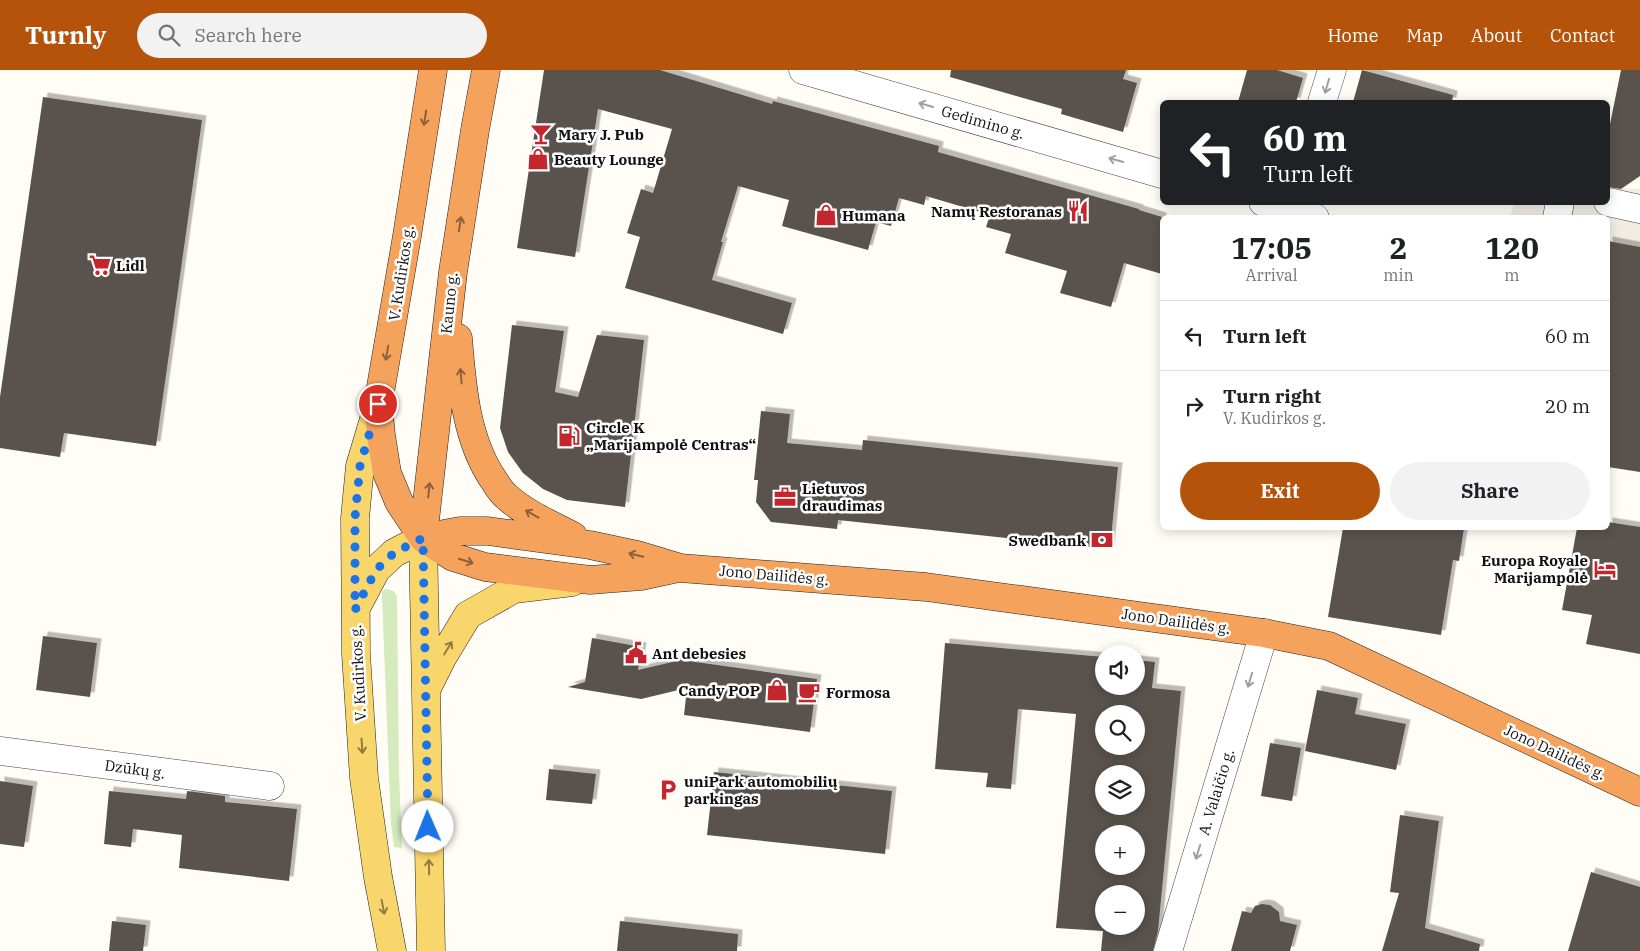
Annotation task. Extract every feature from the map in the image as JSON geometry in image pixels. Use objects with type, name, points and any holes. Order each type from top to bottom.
[{"type":"highway","name":"V. Kudirkos g.","points":[[378,404],[409,226],[433,70]]},
{"type":"highway","name":"Kauno g.","points":[[423,538],[452,272],[486,70]]},
{"type":"highway","points":[[452,272],[461,383],[472,434],[486,469],[505,496],[526,512],[590,545]]},
{"type":"highway","points":[[378,404],[380,435],[387,473],[399,502],[423,538],[452,557],[485,567],[590,580],[641,576],[680,568]]},
{"type":"highway","points":[[423,538],[460,531],[488,531],[590,545],[637,555],[680,568]]},
{"type":"highway","name":"Jono Dailidės g.","points":[[680,568],[926,587],[1264,633],[1329,646],[1640,792]]},
{"type":"main road","name":"V. Kudirkos g.","points":[[378,404],[360,466],[355,518],[356,654],[364,778],[378,877],[392,951]]},
{"type":"main road","points":[[355,610],[376,570],[394,553],[423,538],[431,951]]},
{"type":"main road","points":[[425,692],[442,658],[468,615],[514,589],[590,580]]},
{"type":"street","points":[[1323,100],[1332,70]]},
{"type":"street","name":"Gedimino g.","points":[[812,72],[1160,173]]},
{"type":"street","points":[[1610,202],[1640,209]]},
{"type":"street","points":[[1277,205],[1300,210]]},
{"type":"street","name":"A. Valaičio g.","points":[[1168,951],[1264,633]]},
{"type":"street","name":"Dzūkų g.","points":[[0,751],[270,786]]},
{"type":"green space","points":[[385,589],[393,591],[397,597],[399,774],[402,848],[394,847],[391,824],[382,598],[382,592]]},
{"type":"shaded area","points":[[1610,185],[1640,189],[1640,247],[1610,241],[1610,215],[1511,215],[1513,205],[1610,205]]},
{"type":"building","points":[[544,70],[660,70],[772,104],[773,101],[939,146],[938,152],[1160,216],[1160,273],[1124,263],[1111,307],[1060,293],[1067,271],[1005,253],[1011,234],[986,227],[990,215],[926,196],[924,205],[899,198],[891,226],[876,222],[868,250],[782,226],[789,200],[738,186],[712,280],[792,303],[783,334],[625,288],[640,237],[627,233],[641,189],[653,193],[672,129],[598,109],[575,257],[517,248]]},
{"type":"building","points":[[951,70],[1126,70],[1123,79],[1137,83],[1123,132],[1061,114],[1062,109],[950,77]]},
{"type":"building","points":[[1247,70],[1277,70],[1303,78],[1297,100],[1239,100]]},
{"type":"building","points":[[1362,70],[1453,95],[1452,100],[1354,100]]},
{"type":"building","points":[[1621,70],[1640,70],[1640,176],[1621,189],[1610,187],[1610,124]]},
{"type":"building","name":"Lidl","points":[[43,97],[202,120],[156,446],[64,433],[60,457],[0,448],[0,397]]},
{"type":"building","points":[[1610,241],[1640,247],[1640,472],[1610,467]]},
{"type":"building","points":[[512,325],[564,331],[555,392],[578,397],[597,335],[644,340],[625,507],[567,500],[543,489],[523,473],[508,452],[500,428]]},
{"type":"building","points":[[761,411],[790,414],[787,443],[862,450],[863,440],[1118,467],[1110,549],[838,520],[837,529],[771,522],[756,502],[758,480],[754,480]]},
{"type":"building","name":"Europa Royale Marijampolė","points":[[1610,522],[1640,527],[1640,654],[1586,644],[1592,615],[1562,610],[1577,530],[1610,530]]},
{"type":"building","points":[[1343,530],[1464,530],[1459,561],[1453,560],[1441,635],[1328,617]]},
{"type":"building","points":[[43,636],[97,643],[90,697],[36,690]]},
{"type":"building","points":[[592,638],[642,647],[638,670],[681,660],[817,679],[810,732],[684,715],[687,688],[641,699],[568,687],[585,682]]},
{"type":"building","points":[[945,643],[1095,656],[1095,695],[1145,695],[1145,661],[1155,662],[1152,688],[1181,691],[1158,931],[1153,951],[1101,951],[1103,935],[1145,935],[1145,885],[1095,885],[1095,930],[1056,928],[1076,714],[1018,709],[1011,789],[986,787],[988,773],[935,769]]},
{"type":"building","points":[[1317,690],[1358,698],[1355,714],[1406,724],[1396,770],[1305,751]]},
{"type":"building","points":[[1270,743],[1301,748],[1292,801],[1261,796]]},
{"type":"building","points":[[549,769],[596,774],[592,804],[546,800]]},
{"type":"building","points":[[714,772],[892,791],[885,854],[707,835]]},
{"type":"building","points":[[0,781],[33,786],[24,847],[0,844]]},
{"type":"building","points":[[109,791],[186,799],[187,791],[225,796],[225,802],[297,809],[289,881],[179,868],[182,835],[133,829],[131,847],[104,844]]},
{"type":"building","points":[[1400,815],[1439,821],[1425,928],[1480,944],[1479,951],[1382,951],[1399,893],[1390,892]]},
{"type":"building","points":[[1591,872],[1640,887],[1640,951],[1568,951]]},
{"type":"building","points":[[1262,904],[1270,905],[1279,912],[1280,921],[1297,925],[1290,951],[1231,951],[1242,911],[1251,913],[1255,906]]},
{"type":"building","points":[[112,921],[146,925],[143,951],[109,951]]},
{"type":"building","points":[[620,921],[738,934],[737,951],[617,951]]},
{"type":"place","name":"Mary J. Pub","points":[[541,134]]},
{"type":"place","name":"Beauty Lounge","points":[[538,159]]},
{"type":"place","name":"Namų Restoranas","points":[[1078,211]]},
{"type":"place","name":"Humana","points":[[826,215]]},
{"type":"place","name":"Lidl","points":[[100,265]]},
{"type":"place","name":"Circle K „Marijampolė Centras“","points":[[569,436]]},
{"type":"place","name":"Lietuvos draudimas","points":[[785,497]]},
{"type":"place","name":"Swedbank","points":[[1102,540]]},
{"type":"place","name":"Europa Royale Marijampolė","points":[[1605,569]]},
{"type":"place","name":"Ant debesies","points":[[636,653]]},
{"type":"place","name":"Candy POP","points":[[777,690]]},
{"type":"place","name":"Formosa","points":[[809,692]]},
{"type":"place","name":"uniPark automobilių parkingas","points":[[668,790]]},
{"type":"route","points":[[378,404],[360,466],[355,518],[355,610],[376,570],[394,553],[423,538],[428,827]]}]
